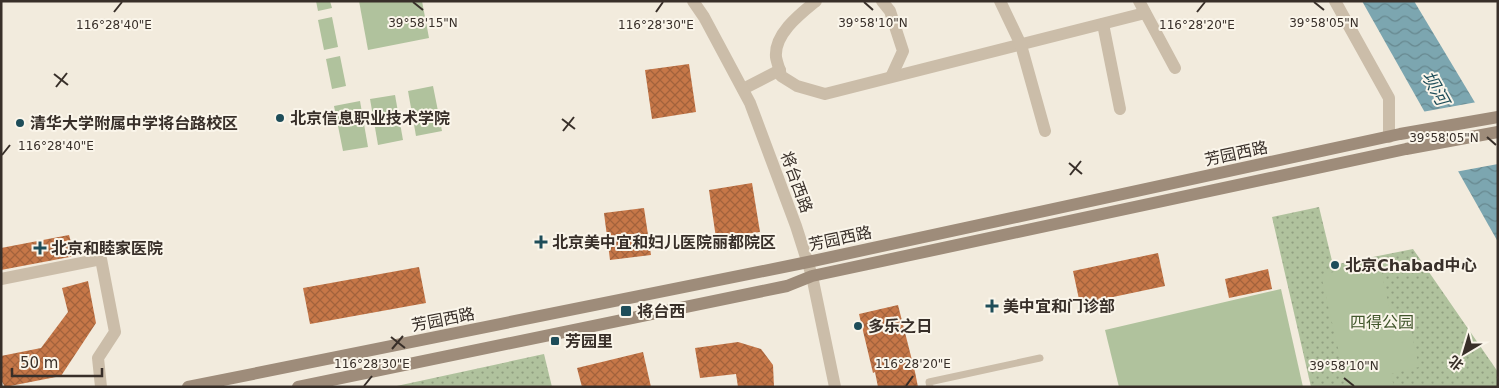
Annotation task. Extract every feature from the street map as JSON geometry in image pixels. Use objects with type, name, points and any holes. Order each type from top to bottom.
[{"type":"main road","name":"芳园西路","points":[[188,387],[808,262],[1394,135],[1498,118]]},
{"type":"main road","name":"芳园西路","points":[[298,387],[787,286],[812,276],[1406,149],[1498,132]]},
{"type":"street","name":"将台西路","points":[[693,1],[704,17],[743,89],[757,120],[808,262],[835,387]]},
{"type":"street","points":[[816,1],[796,17],[782,36],[776,55],[781,76],[797,86],[825,94],[892,75],[1021,45],[1145,13]]},
{"type":"street","points":[[882,1],[890,11],[904,50],[892,75]]},
{"type":"street","points":[[1000,1],[1021,45],[1045,130]]},
{"type":"street","points":[[1139,1],[1175,68]]},
{"type":"street","points":[[1335,1],[1389,98],[1394,135]]},
{"type":"street","points":[[1103,24],[1120,109]]},
{"type":"street","points":[[743,89],[780,70]]},
{"type":"street","points":[[1,279],[101,260],[115,332],[98,358],[101,387]]},
{"type":"lane","points":[[930,387],[929,382],[1040,358]]},
{"type":"green space","points":[[316,1],[330,1],[332,8],[318,11]]},
{"type":"green space","points":[[359,1],[422,1],[429,38],[368,50]]},
{"type":"green space","points":[[332,17],[338,47],[324,50],[318,20]]},
{"type":"green space","points":[[340,56],[346,86],[332,89],[326,59]]},
{"type":"green space","points":[[433,86],[442,131],[416,136],[408,91]]},
{"type":"green space","points":[[395,95],[403,140],[378,145],[370,99]]},
{"type":"green space","points":[[360,101],[368,147],[343,151],[334,106]]},
{"type":"green space","name":"四得公园","points":[[1319,207],[1333,265],[1413,249],[1498,372],[1498,387],[1311,387],[1272,217]]},
{"type":"green space","points":[[1379,261],[1393,324],[1409,321],[1419,367],[1391,374],[1394,387],[1347,387],[1321,275]]},
{"type":"green space","points":[[1281,289],[1303,387],[1119,387],[1105,330]]},
{"type":"green space","points":[[544,354],[552,387],[392,387]]},
{"type":"water","name":"坝河","points":[[1362,1],[1414,1],[1498,141],[1498,242]]},
{"type":"pier","points":[[1477,102],[1498,136],[1498,164],[1455,172],[1422,112]]},
{"type":"building","points":[[689,64],[696,112],[652,119],[645,70]]},
{"type":"building","points":[[752,183],[760,232],[716,238],[709,190]]},
{"type":"building","points":[[644,208],[651,255],[610,260],[604,213]]},
{"type":"building","points":[[69,235],[75,256],[1,270],[1,248]]},
{"type":"building","points":[[1158,253],[1165,286],[1080,304],[1073,271]]},
{"type":"building","points":[[419,267],[426,303],[310,324],[303,288]]},
{"type":"building","points":[[1268,269],[1272,289],[1229,298],[1225,279]]},
{"type":"building","points":[[88,281],[96,323],[61,376],[5,387],[1,380],[1,356],[41,348],[68,312],[62,288]]},
{"type":"building","points":[[898,305],[918,387],[878,387],[859,314]]},
{"type":"building","points":[[738,342],[761,349],[773,365],[774,387],[738,387],[736,374],[700,378],[695,348]]},
{"type":"building","points":[[643,352],[651,387],[582,387],[577,368]]},
{"type":"place","name":"北京信息职业技术学院","points":[[280,118]]},
{"type":"place","name":"清华大学附属中学将台路校区","points":[[20,123]]},
{"type":"place","name":"北京美中宜和妇儿医院丽都院区","points":[[541,242]]},
{"type":"place","name":"北京和睦家医院","points":[[40,248]]},
{"type":"place","name":"北京Chabad中心","points":[[1335,265]]},
{"type":"place","name":"美中宜和门诊部","points":[[992,306]]},
{"type":"place","name":"将台西","points":[[626,311]]},
{"type":"place","name":"多乐之日","points":[[858,326]]},
{"type":"place","name":"芳园里","points":[[555,341]]}]
